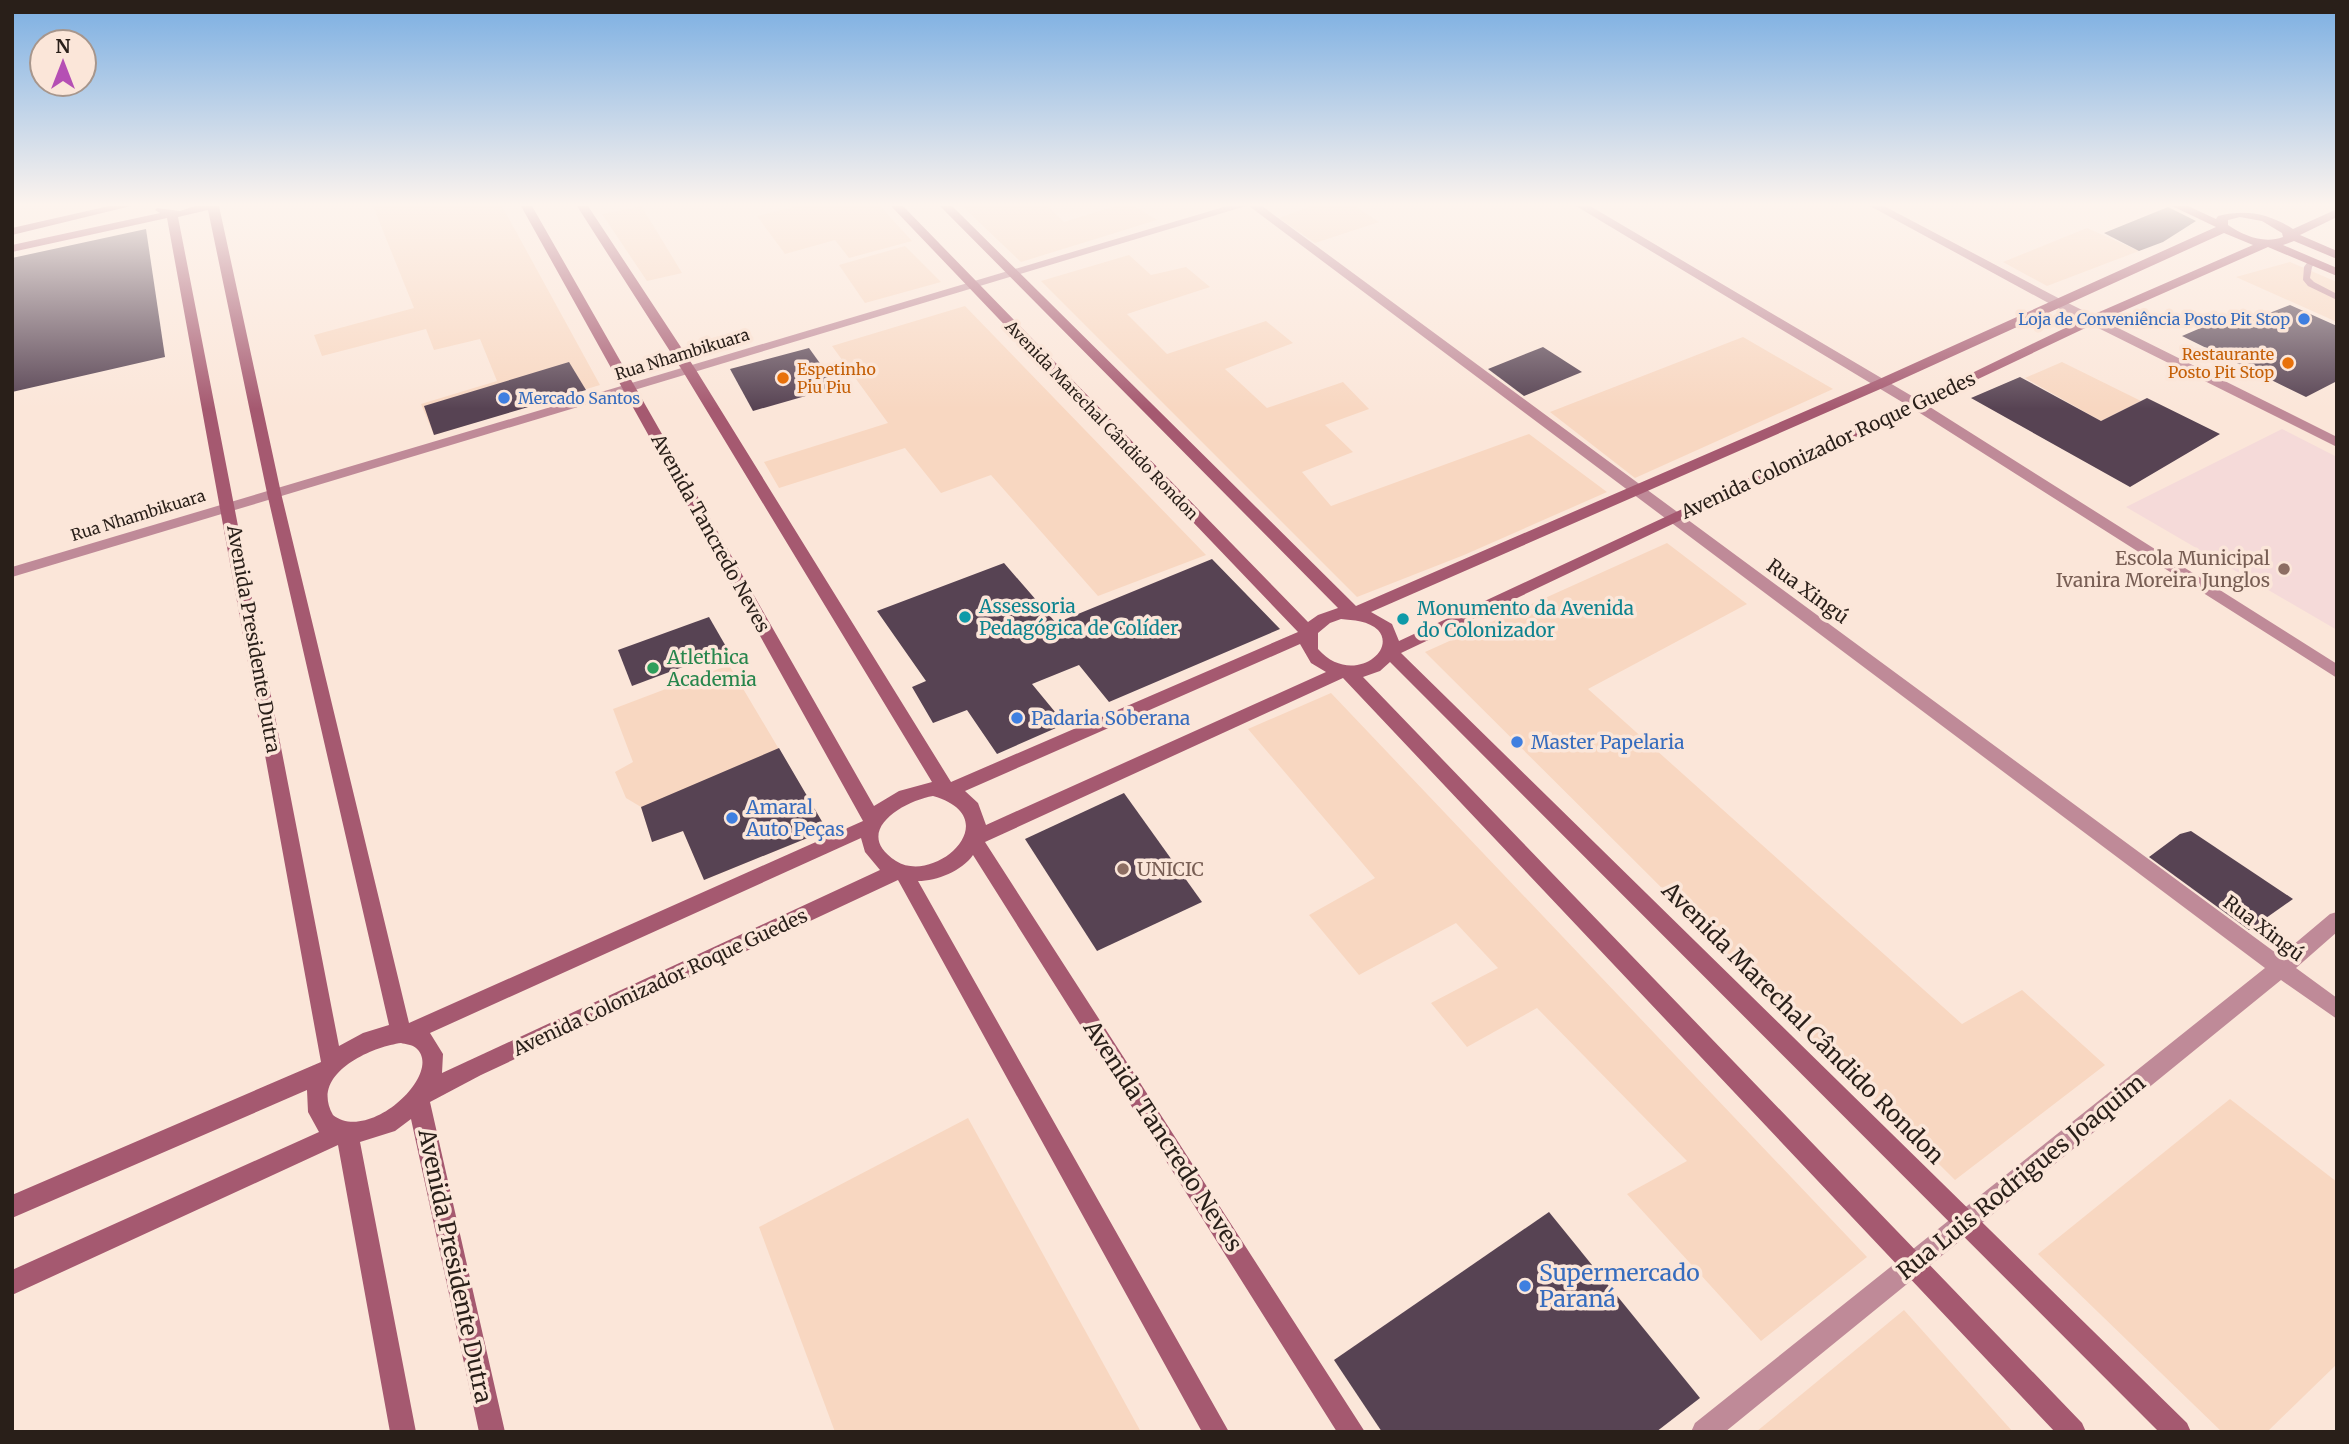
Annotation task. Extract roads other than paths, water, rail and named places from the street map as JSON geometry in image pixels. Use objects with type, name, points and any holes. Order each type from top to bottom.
[{"type":"street","name":"Avenida Presidente Dutra","points":[[179,273],[229,506],[330,1068]]},
{"type":"street","points":[[227,273],[274,492],[403,1034]]},
{"type":"street","name":"Avenida Tancredo Neves","points":[[564,273],[873,824]]},
{"type":"street","points":[[626,273],[689,370],[947,791],[969,804],[978,826],[975,839],[967,852],[954,863],[937,870],[901,872],[885,864],[875,853],[871,839],[873,824]]},
{"type":"street","name":"Avenida Marechal Cândido Rondon","points":[[960,273],[1308,633]]},
{"type":"street","name":"Rua Xingú","points":[[1345,273],[2337,1010]]},
{"type":"street","points":[[1695,273],[1917,405],[2337,672]]},
{"type":"street","points":[[2002,273],[2337,443]]},
{"type":"street","name":"Avenida Colonizador Roque Guedes","points":[[1354,613],[1881,384],[2122,273]]},
{"type":"street","name":"Avenida Colonizador Roque Guedes","points":[[1390,651],[1917,405],[2094,319],[2199,273]]},
{"type":"street","name":"Rua Nhambikuara","points":[[12,572],[1013,274]]},
{"type":"street","name":"Avenida Marechal Cândido Rondon","points":[[1013,274],[1354,613]]},
{"type":"street","points":[[12,1208],[330,1068],[356,1045],[372,1038],[403,1034],[873,824],[889,803],[902,795],[917,790],[947,791],[1308,633],[1319,619],[1354,613],[1379,623],[1387,631],[1391,641],[1390,651],[1379,665],[1369,669],[1345,671],[975,839]]},
{"type":"street","points":[[1308,633],[1311,653],[1331,667],[1345,671],[2073,1432]]},
{"type":"street","name":"Avenida Marechal Cândido Rondon","points":[[1390,651],[2178,1432]]},
{"type":"street","name":"Avenida Tancredo Neves","points":[[975,839],[1352,1432]]},
{"type":"street","points":[[901,872],[1216,1432]]},
{"type":"street","name":"Avenida Colonizador Roque Guedes","points":[[420,1097],[473,1068],[901,872]]},
{"type":"street","name":"Rua Luis Rodrigues Joaquim","points":[[1704,1432],[2337,920]]},
{"type":"street","points":[[330,1068],[320,1085],[316,1102],[320,1116],[329,1127],[360,1133],[385,1125],[409,1111],[420,1097],[433,1068],[432,1055],[426,1045],[403,1034]]},
{"type":"street","name":"Avenida Presidente Dutra","points":[[420,1097],[492,1432]]},
{"type":"street","points":[[12,1283],[345,1132]]},
{"type":"street","points":[[345,1132],[403,1432]]},
{"type":"lane","points":[[2307,273],[2306,278],[2311,284],[2337,297]]},
{"type":"place","name":"Loja de Conveniência Posto Pit Stop","points":[[2304,319]]},
{"type":"place","name":"Restaurante Posto Pit Stop","points":[[2288,363]]},
{"type":"place","name":"Espetinho Piu Piu","points":[[783,378]]},
{"type":"place","name":"Mercado Santos","points":[[504,398]]},
{"type":"place","name":"Escola Municipal Ivanira Moreira Junglos","points":[[2284,569]]},
{"type":"place","name":"Assessoria Pedagógica de Colíder","points":[[965,617]]},
{"type":"place","name":"Monumento da Avenida do Colonizador","points":[[1403,619]]},
{"type":"place","name":"Atlethica Academia","points":[[653,668]]},
{"type":"place","name":"Padaria Soberana","points":[[1017,718]]},
{"type":"place","name":"Master Papelaria","points":[[1517,742]]},
{"type":"place","name":"Amaral Auto Peças","points":[[732,818]]},
{"type":"place","name":"UNICIC","points":[[1123,869]]},
{"type":"place","name":"Supermercado Paraná","points":[[1525,1286]]}]
